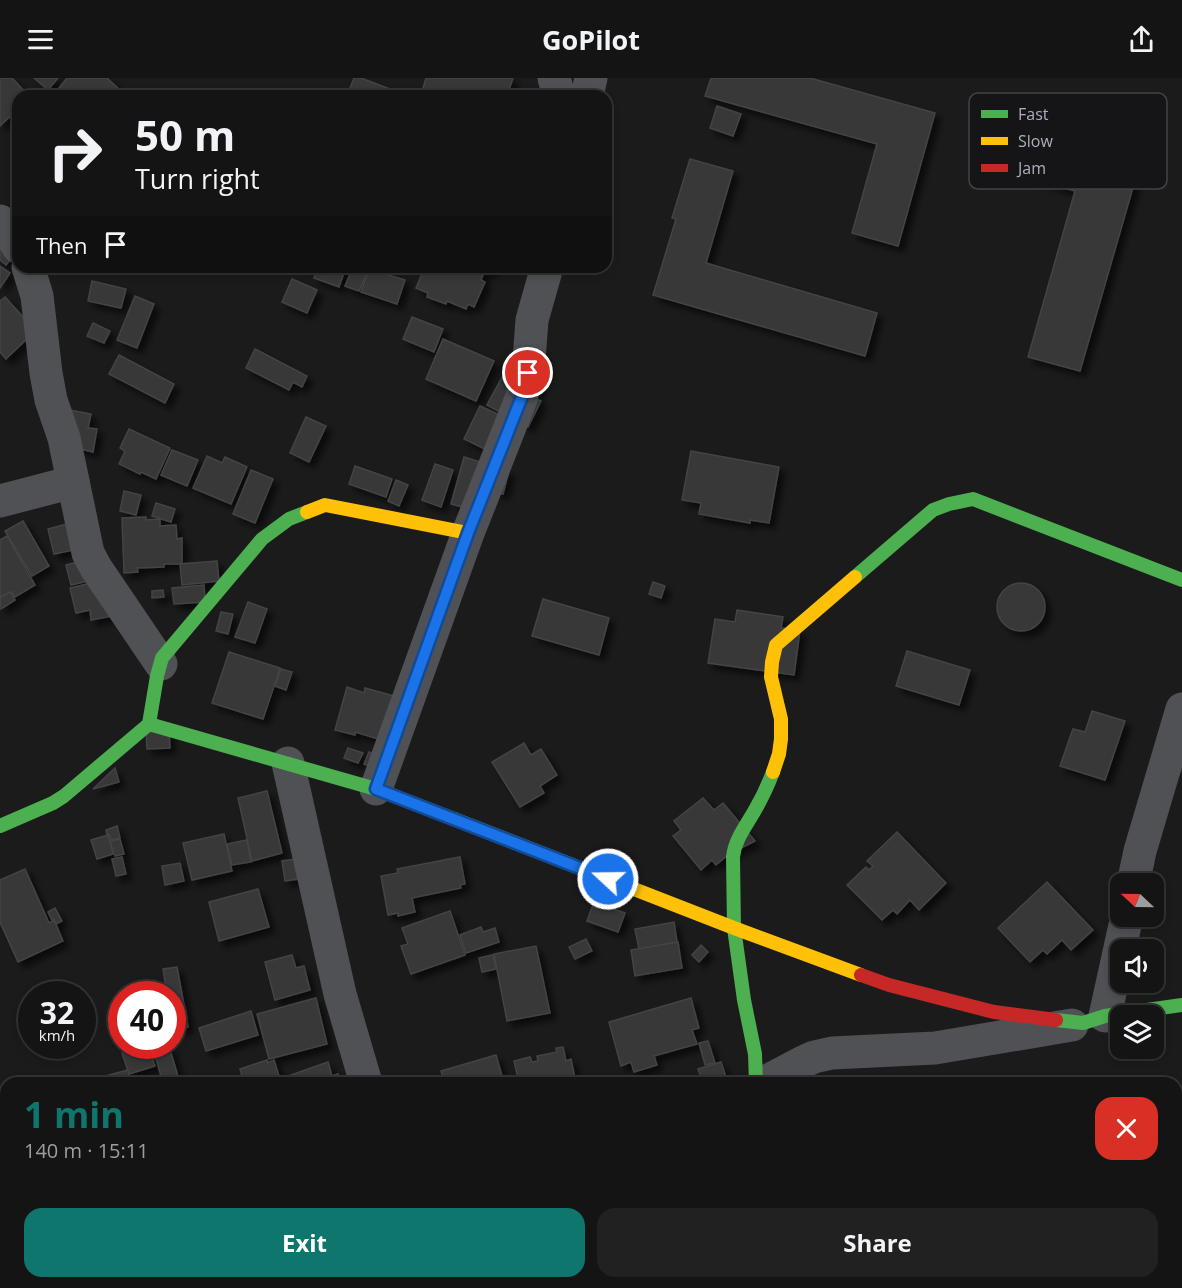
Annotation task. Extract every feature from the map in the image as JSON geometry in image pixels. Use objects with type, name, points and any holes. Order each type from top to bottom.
[{"type":"street","points":[[0,220],[12,236]]},
{"type":"street","points":[[30,273],[37,296],[51,400],[64,438],[88,553],[161,664]]},
{"type":"street","points":[[376,789],[468,533],[521,399],[528,373],[532,320],[545,273]]},
{"type":"street","points":[[0,501],[73,482]]},
{"type":"street","points":[[756,1077],[755,1054],[744,1000],[734,928],[733,857],[737,839],[767,788],[775,769],[780,745],[782,721],[770,676],[771,658],[776,645],[933,510],[973,499],[1182,580]]},
{"type":"street","points":[[0,826],[64,796],[149,724],[162,658],[262,539],[289,519],[325,506],[468,533]]},
{"type":"street","points":[[1136,873],[1140,851],[1182,709]]},
{"type":"street","points":[[149,724],[376,789],[734,928],[890,985],[994,1012],[1094,1020]]},
{"type":"street","points":[[288,763],[340,994],[364,1077]]},
{"type":"street","points":[[1094,1020],[1123,927]]},
{"type":"street","points":[[774,1077],[814,1057],[832,1053],[935,1048],[1015,1036],[1182,1005]]},
{"type":"building","points":[[0,78],[12,78],[23,90],[12,90],[12,115],[0,126]]},
{"type":"building","points":[[34,78],[58,78],[48,90]]},
{"type":"building","points":[[67,78],[107,78],[120,90],[61,90],[59,88]]},
{"type":"building","points":[[354,78],[361,78],[392,90],[349,90]]},
{"type":"building","points":[[426,78],[513,78],[509,90],[428,90],[423,88]]},
{"type":"building","points":[[711,78],[810,78],[935,113],[898,246],[852,233],[877,144],[705,96]]},
{"type":"building","points":[[717,106],[741,114],[733,136],[710,128]]},
{"type":"building","points":[[690,159],[733,171],[706,263],[877,313],[865,356],[653,295],[676,219],[672,218]]},
{"type":"building","points":[[1068,189],[1132,189],[1080,371],[1028,357],[1075,191]]},
{"type":"building","points":[[0,235],[12,245],[12,258],[6,265],[0,260]]},
{"type":"building","points":[[0,266],[10,273],[0,288]]},
{"type":"building","points":[[316,273],[344,273],[339,287],[314,278]]},
{"type":"building","points":[[350,273],[367,273],[359,291],[345,286]]},
{"type":"building","points":[[368,273],[382,273],[405,280],[397,304],[361,292]]},
{"type":"building","points":[[422,273],[484,273],[481,280],[485,282],[474,307],[468,304],[466,309],[447,301],[446,304],[427,297],[428,293],[416,288]]},
{"type":"building","points":[[292,279],[317,290],[307,313],[282,302]]},
{"type":"building","points":[[92,281],[126,289],[121,308],[88,301]]},
{"type":"building","points":[[135,296],[154,304],[137,348],[117,340]]},
{"type":"building","points":[[5,297],[34,329],[33,333],[6,359],[0,352],[0,301]]},
{"type":"building","points":[[412,317],[443,329],[434,352],[403,339]]},
{"type":"building","points":[[93,323],[110,331],[104,343],[87,336]]},
{"type":"building","points":[[443,339],[494,361],[476,401],[426,379]]},
{"type":"building","points":[[255,349],[307,376],[302,387],[293,382],[289,390],[246,368]]},
{"type":"building","points":[[119,355],[174,384],[165,403],[109,374]]},
{"type":"building","points":[[506,370],[539,387],[534,398],[541,401],[528,427],[487,405]]},
{"type":"building","points":[[480,406],[515,422],[499,456],[464,439]]},
{"type":"building","points":[[70,410],[91,414],[88,428],[97,429],[93,452],[76,448]]},
{"type":"building","points":[[306,417],[326,426],[309,462],[290,453]]},
{"type":"building","points":[[129,429],[170,448],[156,479],[119,464],[125,451],[120,448]]},
{"type":"building","points":[[172,450],[198,460],[187,486],[161,475]]},
{"type":"building","points":[[691,451],[779,467],[769,523],[750,520],[750,523],[699,514],[701,503],[682,500]]},
{"type":"building","points":[[207,456],[222,463],[225,457],[247,467],[231,504],[193,488]]},
{"type":"building","points":[[464,457],[509,471],[503,494],[479,487],[473,510],[451,504]]},
{"type":"building","points":[[435,464],[453,470],[441,507],[422,500]]},
{"type":"building","points":[[355,466],[392,479],[386,497],[349,484]]},
{"type":"building","points":[[251,470],[273,479],[255,523],[233,514]]},
{"type":"building","points":[[396,480],[408,485],[399,506],[388,501]]},
{"type":"building","points":[[124,491],[141,495],[136,515],[120,511]]},
{"type":"building","points":[[156,503],[175,509],[171,522],[152,516]]},
{"type":"building","points":[[146,517],[146,520],[160,519],[160,526],[176,525],[177,539],[182,538],[182,564],[137,568],[138,572],[124,573],[122,518]]},
{"type":"building","points":[[23,521],[49,566],[32,576],[5,531]]},
{"type":"building","points":[[67,524],[73,550],[54,554],[48,529]]},
{"type":"building","points":[[7,536],[35,585],[15,597],[12,592],[0,597],[0,540]]},
{"type":"building","points":[[100,556],[105,577],[71,585],[66,565]]},
{"type":"building","points":[[217,561],[219,581],[182,585],[180,564]]},
{"type":"building","points":[[104,580],[117,615],[91,620],[90,610],[76,613],[70,588]]},
{"type":"building","points":[[653,582],[665,586],[661,598],[649,594]]},
{"type":"building","points":[[1021,583],[1038,590],[1045,607],[1038,624],[1021,631],[1004,624],[997,607],[1004,590]]},
{"type":"building","points":[[204,585],[205,602],[174,604],[172,588]]},
{"type":"building","points":[[163,590],[164,597],[152,598],[152,591]]},
{"type":"building","points":[[10,592],[15,600],[1,609],[0,598]]},
{"type":"building","points":[[543,599],[609,618],[599,655],[532,636]]},
{"type":"building","points":[[248,602],[267,609],[255,643],[235,637]]},
{"type":"building","points":[[737,610],[783,617],[781,628],[800,630],[794,675],[708,663],[715,619],[735,622]]},
{"type":"building","points":[[221,612],[233,614],[228,634],[216,631]]},
{"type":"building","points":[[907,651],[970,670],[959,705],[896,686]]},
{"type":"building","points":[[229,652],[280,668],[263,719],[212,703]]},
{"type":"building","points":[[281,669],[292,672],[286,690],[275,686]]},
{"type":"building","points":[[347,687],[364,693],[365,688],[405,699],[392,743],[355,732],[355,735],[335,730]]},
{"type":"building","points":[[1092,711],[1125,721],[1105,780],[1060,766],[1073,729],[1085,732]]},
{"type":"building","points":[[169,731],[170,748],[147,749],[146,732]]},
{"type":"building","points":[[524,743],[531,755],[541,749],[557,775],[540,786],[544,793],[520,807],[492,762]]},
{"type":"building","points":[[348,748],[363,753],[358,763],[344,758]]},
{"type":"building","points":[[369,752],[382,757],[378,769],[364,764]]},
{"type":"building","points":[[115,768],[119,782],[93,789]]},
{"type":"building","points":[[267,791],[282,853],[252,861],[238,798]]},
{"type":"building","points":[[703,798],[714,810],[723,803],[755,841],[729,854],[716,865],[712,860],[701,870],[673,836],[681,830],[674,821]]},
{"type":"building","points":[[117,826],[120,838],[111,840],[106,830]]},
{"type":"building","points":[[897,832],[946,883],[919,910],[910,900],[897,914],[893,910],[882,920],[847,885],[866,867],[869,870],[873,866],[867,861]]},
{"type":"building","points":[[224,834],[232,871],[192,880],[183,843]]},
{"type":"building","points":[[108,835],[113,854],[97,859],[91,840]]},
{"type":"building","points":[[120,839],[124,854],[115,856],[110,841]]},
{"type":"building","points":[[247,840],[251,862],[232,865],[227,844]]},
{"type":"building","points":[[122,857],[126,874],[116,876],[112,859]]},
{"type":"building","points":[[460,857],[465,884],[460,885],[461,888],[412,898],[415,912],[398,916],[398,913],[388,915],[381,876],[398,873],[397,869]]},
{"type":"building","points":[[296,859],[299,879],[285,881],[282,861]]},
{"type":"building","points":[[180,863],[184,881],[165,885],[162,866]]},
{"type":"building","points":[[25,869],[49,923],[54,920],[63,941],[18,962],[0,922],[0,880]]},
{"type":"building","points":[[1047,882],[1093,930],[1071,950],[1062,940],[1047,954],[1043,950],[1030,962],[998,928]]},
{"type":"building","points":[[258,889],[269,927],[219,941],[209,902]]},
{"type":"building","points":[[594,902],[625,913],[618,932],[587,921]]},
{"type":"building","points":[[55,908],[62,921],[56,924],[48,912]]},
{"type":"building","points":[[450,911],[465,955],[411,974],[401,946],[408,944],[402,928]]},
{"type":"building","points":[[674,922],[677,942],[639,949],[635,929]]},
{"type":"building","points":[[481,927],[483,932],[495,928],[499,942],[466,953],[460,935]]},
{"type":"building","points":[[586,939],[592,951],[575,959],[569,947]]},
{"type":"building","points":[[678,942],[682,968],[635,976],[631,950]]},
{"type":"building","points":[[701,945],[708,952],[699,962],[692,955]]},
{"type":"building","points":[[536,946],[550,1013],[507,1021],[494,954]]},
{"type":"building","points":[[292,955],[296,968],[304,966],[310,990],[275,1000],[265,962]]},
{"type":"building","points":[[493,955],[496,969],[482,972],[479,958]]},
{"type":"building","points":[[177,967],[180,981],[165,981],[163,969]]},
{"type":"building","points":[[316,998],[327,1044],[269,1059],[257,1014]]},
{"type":"building","points":[[691,998],[699,1028],[692,1030],[697,1044],[654,1056],[657,1065],[634,1072],[631,1062],[621,1066],[609,1022]]},
{"type":"building","points":[[251,1011],[258,1035],[206,1051],[199,1028]]},
{"type":"building","points":[[708,1041],[715,1063],[705,1065],[699,1043]]},
{"type":"building","points":[[563,1047],[566,1061],[571,1059],[575,1077],[518,1077],[514,1061],[530,1057],[532,1062],[538,1061],[537,1056],[557,1052],[556,1048]]},
{"type":"building","points":[[496,1055],[502,1077],[443,1077],[441,1071]]},
{"type":"building","points":[[124,1059],[153,1059],[155,1066],[129,1074]]},
{"type":"building","points":[[156,1059],[173,1059],[178,1077],[161,1077]]},
{"type":"building","points":[[274,1060],[279,1076],[242,1077],[240,1069]]},
{"type":"building","points":[[328,1062],[332,1076],[338,1074],[339,1077],[286,1077]]},
{"type":"building","points":[[721,1062],[726,1077],[701,1077],[698,1069]]},
{"type":"building","points":[[128,1070],[130,1077],[102,1077]]},
{"type":"traffic: fast","points":[[855,577],[933,510],[973,499],[1182,580]]},
{"type":"traffic: fast","points":[[0,826],[64,796],[149,724],[162,658],[262,539],[289,519],[307,512]]},
{"type":"traffic: fast","points":[[149,724],[376,789],[454,819]]},
{"type":"traffic: fast","points":[[756,1077],[755,1054],[744,1000],[734,928],[733,857],[738,838],[760,801],[773,772]]},
{"type":"traffic: fast","points":[[1056,1020],[1083,1023],[1105,1016],[1182,1005]]},
{"type":"traffic: slow","points":[[307,512],[325,505],[468,533]]},
{"type":"traffic: slow","points":[[773,772],[781,739],[781,719],[771,677],[776,645],[855,577]]},
{"type":"traffic: slow","points":[[454,819],[861,975]]},
{"type":"traffic: jam","points":[[861,975],[889,985],[994,1012],[1056,1020]]},
{"type":"route","points":[[528,373],[521,399],[468,533],[376,789],[608,879]]}]
